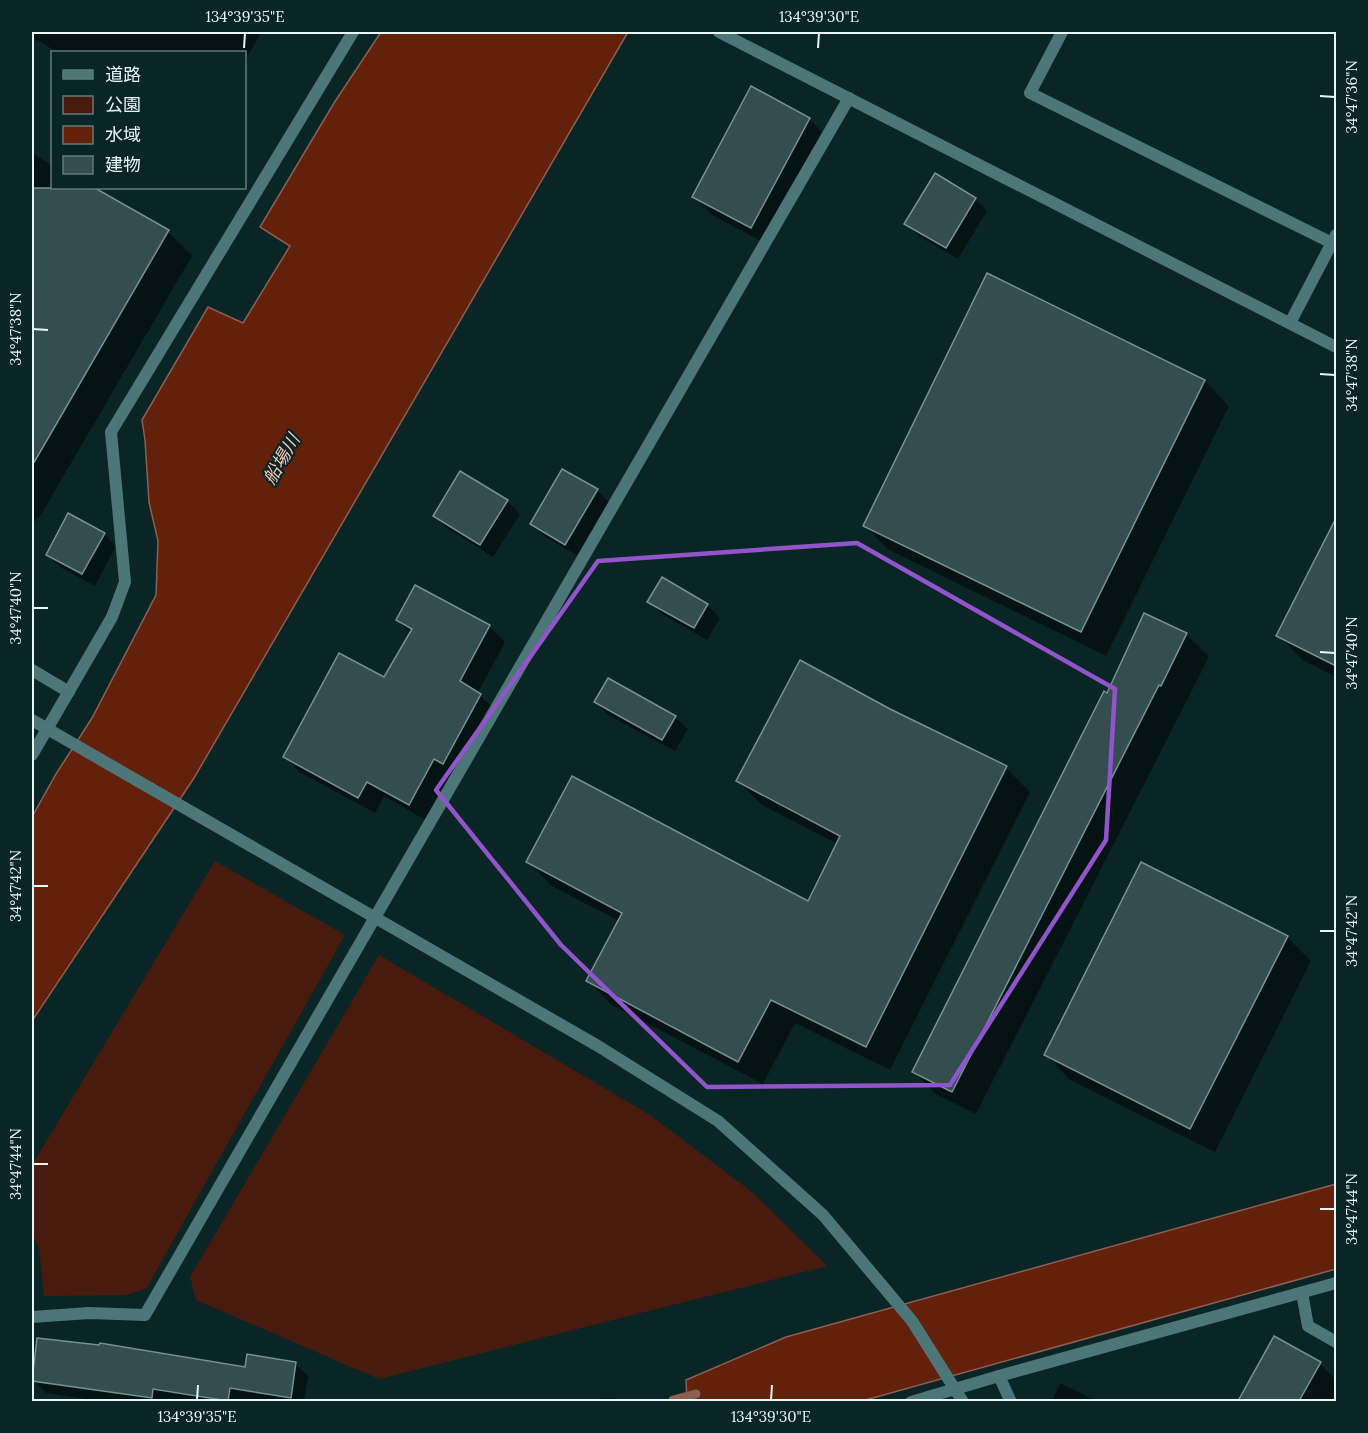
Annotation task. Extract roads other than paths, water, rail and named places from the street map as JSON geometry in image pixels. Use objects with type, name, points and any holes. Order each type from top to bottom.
[{"type":"street","points":[[32,755],[112,616],[125,582],[111,432],[353,32]]},
{"type":"street","points":[[719,32],[1336,347]]},
{"type":"street","points":[[1062,32],[1030,93],[1334,239],[1290,323]]},
{"type":"street","points":[[32,1317],[89,1313],[145,1315],[849,98]]},
{"type":"street","points":[[32,670],[69,692]]},
{"type":"street","points":[[32,720],[598,1046],[718,1121],[823,1215],[912,1320],[963,1401]]},
{"type":"street","points":[[911,1401],[1336,1283]]},
{"type":"street","points":[[1302,1293],[1308,1326],[1336,1342]]},
{"type":"street","points":[[999,1376],[1011,1401]]},
{"type":"water","name":"船場川","points":[[381,32],[628,32],[194,778],[32,1021],[32,817],[92,718],[156,595],[158,541],[149,502],[142,420],[208,307],[243,323],[290,246],[260,227],[334,103]]},
{"type":"water","points":[[1336,1184],[1336,1269],[862,1401],[687,1401],[686,1380],[786,1337]]},
{"type":"waterway","points":[[673,1400],[696,1394]]}]
